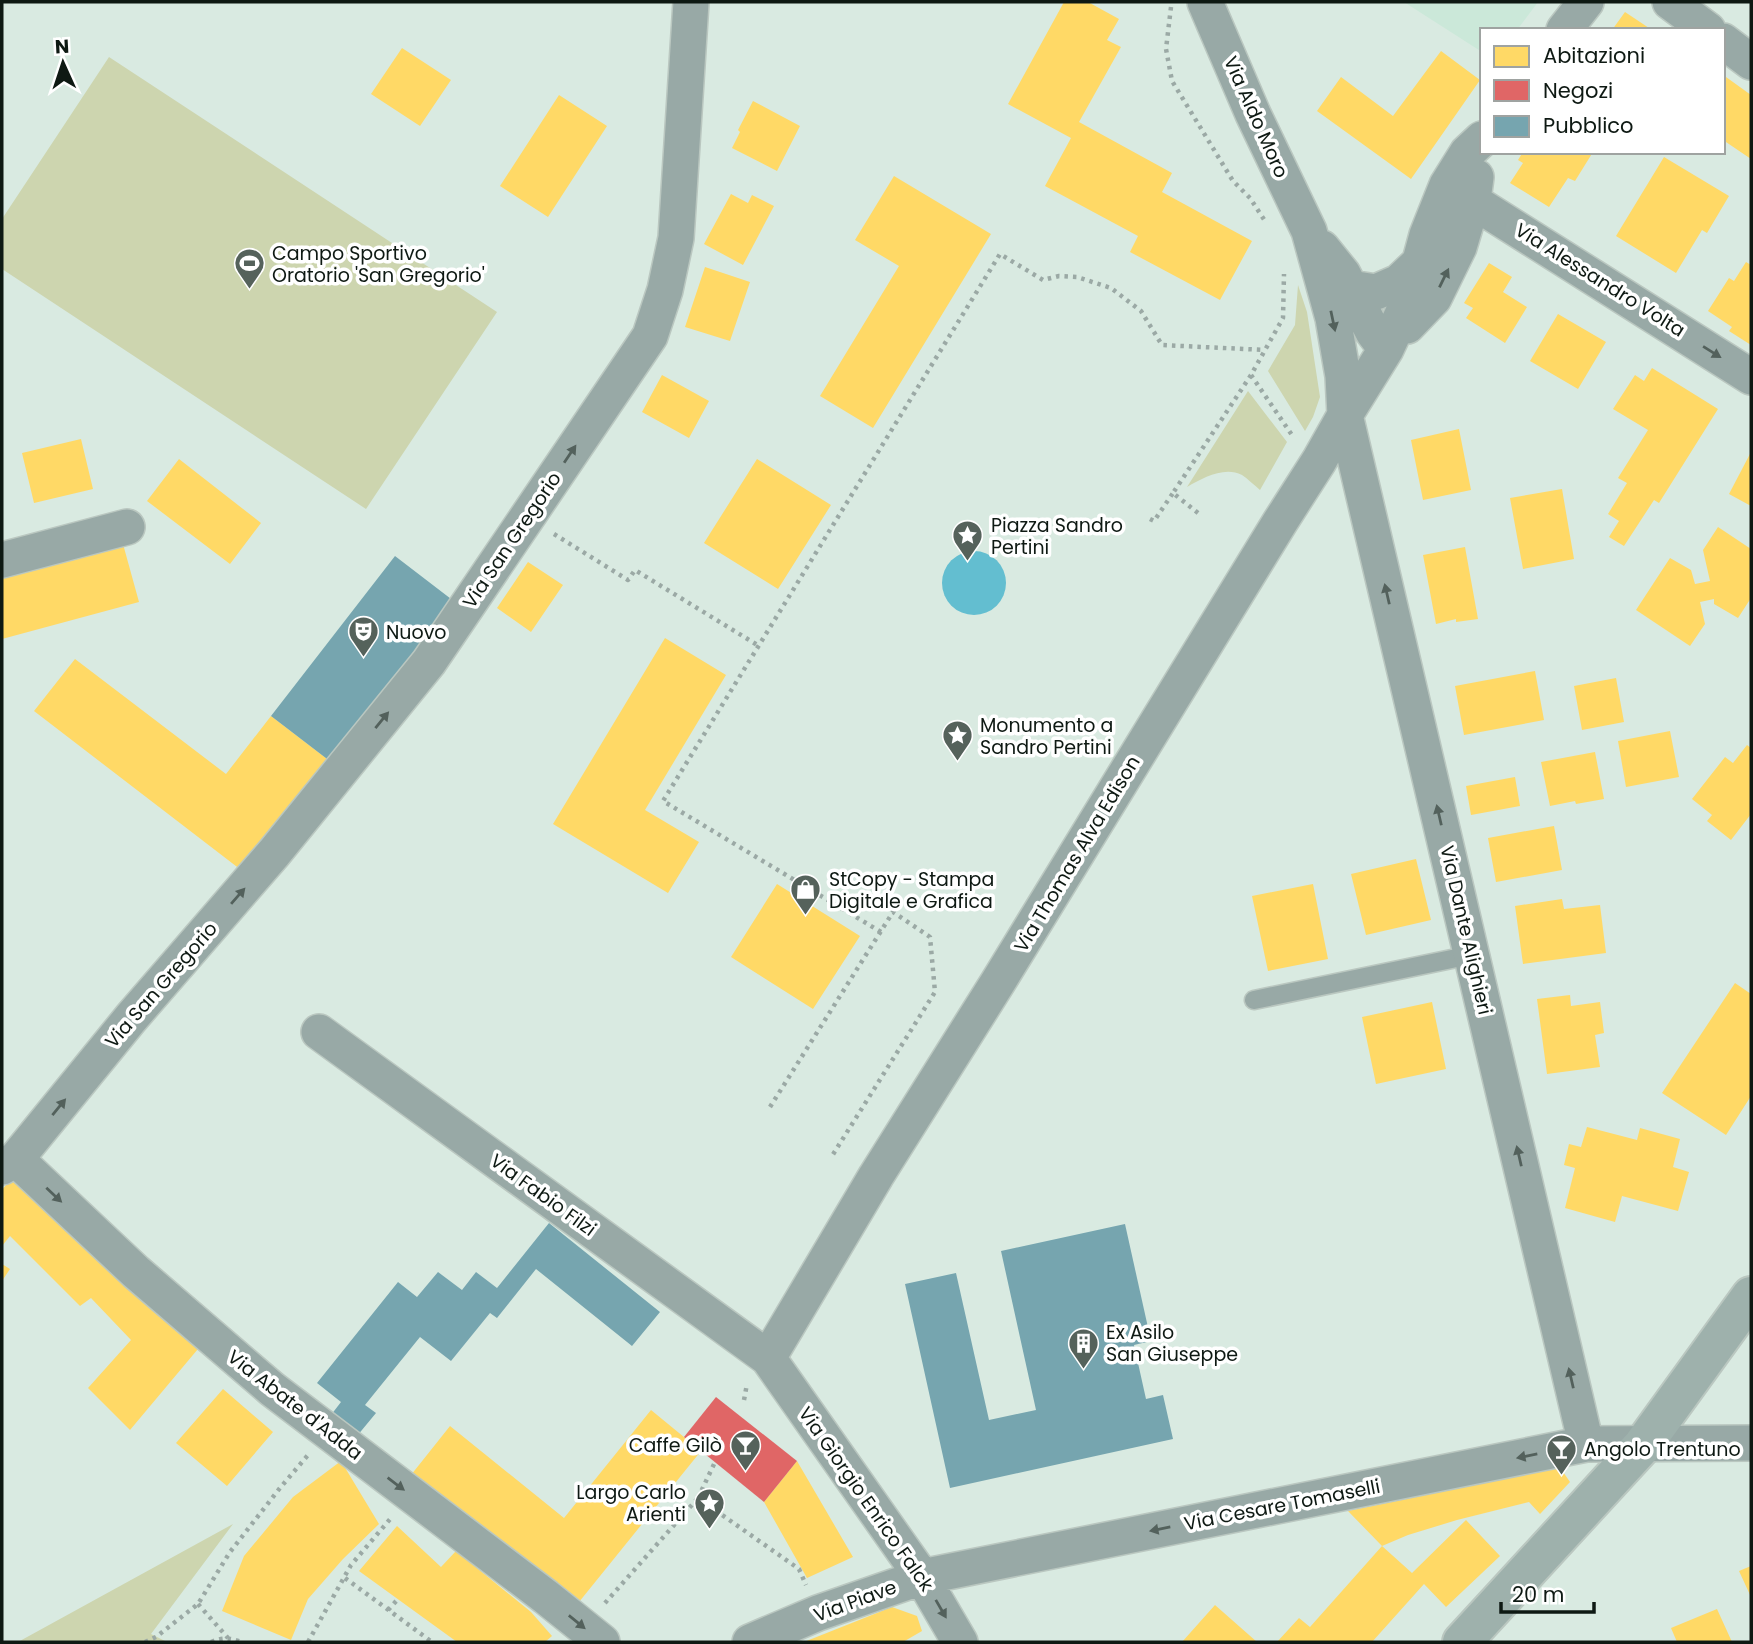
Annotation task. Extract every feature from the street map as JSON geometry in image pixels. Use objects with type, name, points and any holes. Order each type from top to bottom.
[{"type":"main road","points":[[1462,1642],[1643,1445],[1751,1296]]},
{"type":"street","name":"Via San Gregorio","points":[[9,1163],[274,853],[429,662],[650,336],[666,290],[676,238],[691,2]]},
{"type":"street","name":"Via Aldo Moro","points":[[1205,2],[1253,114],[1309,231],[1333,318],[1343,376],[1345,415]]},
{"type":"street","points":[[1566,28],[1586,2]]},
{"type":"street","points":[[1670,2],[1705,28]]},
{"type":"street","points":[[1725,42],[1751,61]]},
{"type":"street","name":"Via Thomas Alva Edison","points":[[1386,349],[1434,298],[1459,247],[1460,192],[1467,153],[1480,142]]},
{"type":"street","name":"Via Thomas Alva Edison","points":[[768,1358],[876,1176],[1386,349],[1410,298],[1427,235],[1460,192]]},
{"type":"street","name":"Via Alessandro Volta","points":[[1460,192],[1751,377]]},
{"type":"street","name":"Via Aldo Moro","points":[[1309,231],[1343,274],[1373,332],[1386,349]]},
{"type":"street","points":[[1349,288],[1376,292],[1399,282],[1420,262]]},
{"type":"street","name":"Via Dante Alighieri","points":[[1345,415],[1586,1444]]},
{"type":"street","points":[[2,560],[127,527]]},
{"type":"street","name":"Via Fabio Filzi","points":[[319,1032],[768,1358]]},
{"type":"street","name":"Via Abate d'Adda","points":[[9,1163],[271,1390],[592,1635]]},
{"type":"street","name":"Via Giorgio Enrico Falck","points":[[768,1358],[922,1577],[960,1642]]},
{"type":"street","name":"Via Cesare Tomaselli","points":[[922,1577],[1586,1444],[1751,1443]]},
{"type":"street","name":"Via Piave","points":[[750,1642],[818,1614],[922,1577]]},
{"type":"lane","points":[[1254,1000],[1471,955]]},
{"type":"path","points":[[1172,2],[1166,49],[1172,81],[1233,181],[1250,198],[1268,226]]},
{"type":"path","points":[[881,932],[663,801],[1000,254],[1043,280],[1059,276],[1077,277],[1111,288],[1141,311],[1162,345],[1265,350]]},
{"type":"path","points":[[1150,519],[1154,521],[1173,493],[1251,375],[1283,318],[1285,277],[1282,267]]},
{"type":"path","points":[[1251,375],[1297,442],[1319,461]]},
{"type":"path","points":[[1173,493],[1198,513]]},
{"type":"path","points":[[527,517],[628,580],[635,570],[759,646]]},
{"type":"path","points":[[770,1107],[893,912],[930,937],[936,992],[832,1156]]},
{"type":"path","points":[[145,1642],[156,1637],[198,1604],[230,1552],[328,1432]]},
{"type":"path","points":[[592,1635],[698,1498],[715,1462]]},
{"type":"path","points":[[308,1642],[351,1565],[410,1494]]},
{"type":"path","points":[[698,1498],[799,1569],[818,1614]]},
{"type":"path","points":[[345,1578],[432,1642]]},
{"type":"path","points":[[388,1610],[398,1599]]},
{"type":"path","points":[[198,1604],[228,1638]]},
{"type":"path","points":[[211,1642],[228,1638],[242,1642]]},
{"type":"shaded area","points":[[1404,2],[1538,2],[1518,28],[1480,28],[1480,51]]},
{"type":"shaded area","name":"Campo Sportivo Oratorio 'San Gregorio'","points":[[109,57],[497,312],[366,509],[2,269],[2,219]]},
{"type":"shaded area","points":[[1298,285],[1307,312],[1320,397],[1305,431],[1268,371],[1295,325]]},
{"type":"shaded area","points":[[1248,391],[1287,442],[1260,490],[1242,475],[1228,472],[1214,474],[1187,487]]},
{"type":"shaded area","points":[[233,1524],[151,1634],[167,1642],[18,1642]]},
{"type":"water","points":[[968,551],[980,551],[997,560],[1004,571],[1004,595],[997,606],[980,615],[968,615],[956,610],[947,601],[942,589],[942,577],[947,565],[956,556]]},
{"type":"building: Abitazioni","points":[[1064,2],[1088,2],[1119,19],[1107,40],[1121,47],[1079,122],[1172,173],[1162,192],[1252,241],[1220,300],[1130,252],[1138,236],[1045,186],[1071,138],[1008,104]]},
{"type":"building: Abitazioni","points":[[1625,12],[1649,28],[1613,28]]},
{"type":"building: Abitazioni","points":[[402,48],[451,80],[420,126],[371,94]]},
{"type":"building: Abitazioni","points":[[1441,51],[1480,80],[1411,179],[1317,111],[1341,77],[1393,116]]},
{"type":"building: Abitazioni","points":[[1725,78],[1751,95],[1751,159],[1725,141]]},
{"type":"building: Abitazioni","points":[[559,95],[607,126],[548,217],[500,186]]},
{"type":"building: Abitazioni","points":[[753,101],[800,126],[777,171],[732,148]]},
{"type":"building: Abitazioni","points":[[1522,154],[1592,154],[1575,181],[1568,178],[1549,207],[1510,183],[1523,163],[1518,160]]},
{"type":"building: Abitazioni","points":[[1664,157],[1729,196],[1707,233],[1702,230],[1676,273],[1616,236]]},
{"type":"building: Abitazioni","points":[[894,176],[991,234],[873,428],[820,396],[899,266],[855,240]]},
{"type":"building: Abitazioni","points":[[731,194],[748,203],[752,195],[774,206],[743,265],[704,244]]},
{"type":"building: Abitazioni","points":[[1746,262],[1751,265],[1751,345],[1729,331],[1732,327],[1708,311],[1729,278],[1734,281]]},
{"type":"building: Abitazioni","points":[[1489,263],[1512,277],[1503,292],[1527,307],[1505,343],[1466,318],[1473,308],[1464,303]]},
{"type":"building: Abitazioni","points":[[705,267],[750,282],[730,341],[685,327]]},
{"type":"building: Abitazioni","points":[[1558,314],[1606,342],[1578,389],[1530,361]]},
{"type":"building: Abitazioni","points":[[1652,368],[1718,409],[1659,503],[1654,500],[1624,546],[1609,537],[1619,521],[1608,514],[1627,483],[1618,478],[1648,430],[1613,409],[1635,375],[1644,381]]},
{"type":"building: Abitazioni","points":[[662,375],[709,401],[689,438],[642,412]]},
{"type":"building: Abitazioni","points":[[1459,429],[1471,490],[1423,500],[1411,440]]},
{"type":"building: Abitazioni","points":[[81,439],[93,489],[34,503],[22,453]]},
{"type":"building: Abitazioni","points":[[1751,452],[1751,506],[1729,494]]},
{"type":"building: Abitazioni","points":[[179,459],[261,523],[230,564],[147,501]]},
{"type":"building: Abitazioni","points":[[757,459],[831,505],[778,589],[704,543]]},
{"type":"building: Abitazioni","points":[[1562,489],[1574,559],[1523,569],[1510,498]]},
{"type":"building: Abitazioni","points":[[1718,527],[1751,549],[1751,598],[1738,618],[1714,604],[1714,599],[1700,602],[1705,624],[1690,646],[1636,610],[1670,558],[1691,570],[1695,584],[1710,581],[1703,550]]},
{"type":"building: Abitazioni","points":[[123,544],[139,602],[2,639],[2,577]]},
{"type":"building: Abitazioni","points":[[1465,547],[1478,619],[1456,622],[1456,619],[1436,624],[1423,555]]},
{"type":"building: Abitazioni","points":[[528,562],[563,585],[531,632],[497,608]]},
{"type":"building: Abitazioni","points":[[665,638],[726,675],[645,810],[699,842],[668,893],[553,824]]},
{"type":"building: Abitazioni","points":[[75,659],[226,774],[271,716],[331,762],[245,873],[34,711]]},
{"type":"building: Abitazioni","points":[[1535,671],[1544,720],[1464,735],[1455,686]]},
{"type":"building: Abitazioni","points":[[1616,678],[1624,722],[1582,730],[1574,686]]},
{"type":"building: Abitazioni","points":[[1670,731],[1679,777],[1626,787],[1618,741]]},
{"type":"building: Abitazioni","points":[[1747,745],[1751,748],[1751,814],[1731,840],[1707,821],[1712,815],[1692,799],[1725,757],[1733,763]]},
{"type":"building: Abitazioni","points":[[1595,752],[1604,799],[1550,806],[1541,762]]},
{"type":"building: Abitazioni","points":[[1515,777],[1520,806],[1471,815],[1466,786]]},
{"type":"building: Abitazioni","points":[[1554,826],[1562,870],[1496,882],[1488,838]]},
{"type":"building: Abitazioni","points":[[1416,859],[1431,920],[1366,935],[1351,874]]},
{"type":"building: Abitazioni","points":[[777,884],[860,936],[813,1009],[731,957]]},
{"type":"building: Abitazioni","points":[[1313,884],[1328,959],[1268,971],[1252,896]]},
{"type":"building: Abitazioni","points":[[1562,899],[1564,909],[1600,905],[1606,953],[1523,964],[1515,906]]},
{"type":"building: Abitazioni","points":[[1735,983],[1751,994],[1751,1096],[1726,1135],[1662,1093]]},
{"type":"building: Abitazioni","points":[[1570,995],[1571,1006],[1600,1002],[1604,1033],[1595,1035],[1600,1067],[1547,1074],[1537,999]]},
{"type":"building: Abitazioni","points":[[1432,1002],[1446,1069],[1376,1084],[1362,1017]]},
{"type":"building: Abitazioni","points":[[1587,1127],[1637,1140],[1640,1128],[1680,1139],[1673,1167],[1689,1172],[1678,1211],[1622,1196],[1615,1222],[1565,1208],[1575,1168],[1564,1165],[1569,1144],[1581,1147]]},
{"type":"building: Abitazioni","points":[[14,1175],[203,1343],[130,1430],[88,1388],[131,1340],[91,1298],[80,1306],[10,1236],[2,1246],[2,1190]]},
{"type":"building: Abitazioni","points":[[2,1264],[10,1269],[2,1281]]},
{"type":"building: Abitazioni","points":[[223,1389],[273,1432],[227,1486],[176,1443]]},
{"type":"building: Abitazioni","points":[[651,1410],[701,1451],[575,1607],[411,1475],[450,1426],[564,1518]]},
{"type":"building: Abitazioni","points":[[341,1461],[379,1524],[308,1599],[291,1640],[222,1611],[244,1556],[293,1497]]},
{"type":"building: Abitazioni","points":[[797,1461],[853,1557],[807,1578],[764,1502]]},
{"type":"building: Abitazioni","points":[[1559,1466],[1570,1482],[1540,1514],[1529,1502],[1457,1520],[1382,1546],[1348,1511],[1450,1490]]},
{"type":"building: Abitazioni","points":[[1466,1520],[1500,1556],[1446,1607],[1424,1584],[1372,1642],[1277,1642],[1299,1618],[1310,1627],[1382,1546],[1412,1573]]},
{"type":"building: Abitazioni","points":[[397,1526],[441,1567],[456,1551],[531,1612],[552,1636],[545,1642],[457,1642],[359,1571]]},
{"type":"building: Abitazioni","points":[[1751,1566],[1751,1597],[1739,1571]]},
{"type":"building: Abitazioni","points":[[1215,1605],[1257,1642],[1182,1642]]},
{"type":"building: Abitazioni","points":[[892,1607],[917,1616],[922,1631],[903,1642],[804,1642]]},
{"type":"building: Abitazioni","points":[[1717,1609],[1732,1642],[1677,1642],[1671,1628]]},
{"type":"building: Negozi","points":[[716,1397],[797,1461],[764,1502],[684,1437]]},
{"type":"building: Pubblico","name":"Nuovo","points":[[395,556],[455,602],[331,762],[271,716]]},
{"type":"building: Pubblico","points":[[549,1223],[660,1312],[632,1346],[536,1269],[497,1318],[490,1313],[451,1361],[420,1337],[365,1405],[376,1413],[357,1436],[331,1415],[341,1402],[317,1383],[398,1282],[417,1297],[438,1272],[462,1290],[476,1272],[497,1288]]},
{"type":"building: Pubblico","name":"Ex Asilo San Giuseppe","points":[[1125,1224],[1151,1341],[1134,1345],[1146,1399],[1163,1395],[1173,1439],[950,1488],[905,1284],[956,1273],[989,1420],[1036,1410],[1001,1251]]},
{"type":"place","name":"Campo Sportivo Oratorio 'San Gregorio'","points":[[249,291]]},
{"type":"place","name":"Piazza Sandro Pertini","points":[[968,563]]},
{"type":"place","name":"Nuovo","points":[[363,659]]},
{"type":"place","name":"Monumento a Sandro Pertini","points":[[957,763]]},
{"type":"place","name":"StCopy - Stampa Digitale e Grafica","points":[[806,917]]},
{"type":"place","name":"Ex Asilo San Giuseppe","points":[[1083,1370]]},
{"type":"place","name":"Caffe Gilò","points":[[745,1472]]},
{"type":"place","name":"Angolo Trentuno","points":[[1561,1476]]},
{"type":"place","name":"Largo Carlo Arienti","points":[[709,1530]]}]
